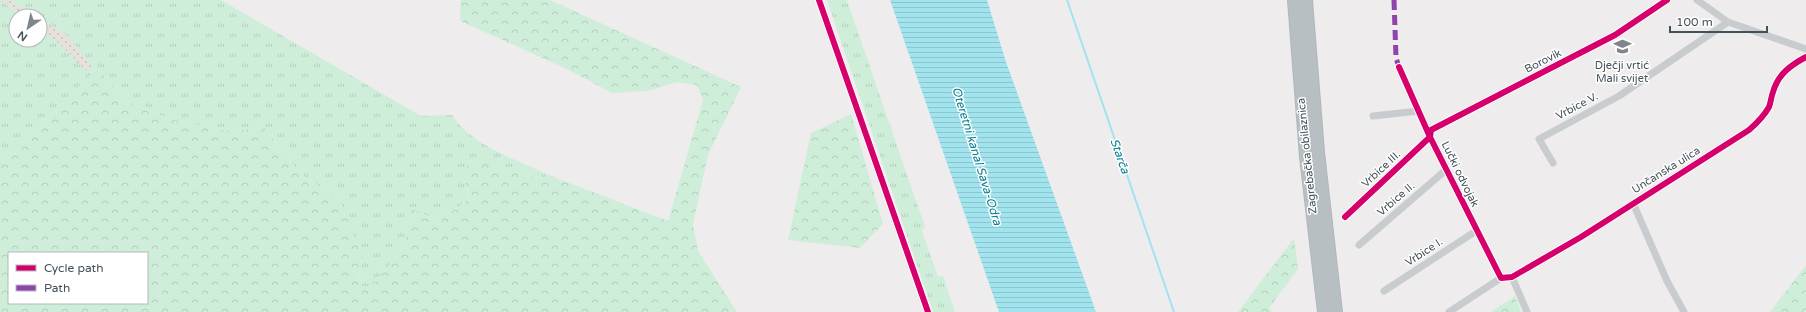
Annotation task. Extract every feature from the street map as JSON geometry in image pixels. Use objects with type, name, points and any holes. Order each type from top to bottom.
[{"type":"highway","name":"Zagrebačka obilaznica","points":[[1294,0],[1306,150],[1324,312]]},
{"type":"highway","name":"Zagrebačka obilaznica","points":[[1306,0],[1318,152],[1336,312]]},
{"type":"street","points":[[819,0],[928,312]]},
{"type":"street","name":"Borovik","points":[[1430,137],[1431,130],[1615,35],[1667,0]]},
{"type":"street","points":[[1697,0],[1728,22],[1806,49]]},
{"type":"street","name":"Vrbice V.","points":[[1553,163],[1539,139],[1619,96],[1728,22]]},
{"type":"street","name":"Unčanska ulica","points":[[1512,277],[1581,237],[1749,130],[1762,118],[1770,105],[1778,78],[1788,68],[1806,57]]},
{"type":"street","name":"Lučki odvojak","points":[[1399,67],[1430,137],[1447,169],[1476,232],[1501,278]]},
{"type":"street","points":[[1373,116],[1418,111]]},
{"type":"street","name":"Vrbice III.","points":[[1345,217],[1430,137]]},
{"type":"street","name":"Vrbice II.","points":[[1359,245],[1447,169]]},
{"type":"street","points":[[1633,203],[1666,281],[1684,312]]},
{"type":"street","name":"Vrbice I.","points":[[1384,291],[1476,232]]},
{"type":"street","points":[[1449,312],[1501,278],[1512,277],[1527,312]]},
{"type":"green space","points":[[0,0],[12,8],[8,8],[8,48],[48,48],[48,34],[86,70],[92,66],[66,35],[48,23],[48,8],[23,8],[9,0],[221,0],[421,116],[453,115],[459,125],[481,142],[508,157],[546,174],[544,179],[468,161],[467,189],[470,196],[467,200],[452,211],[435,217],[428,216],[410,208],[405,242],[397,258],[370,286],[362,286],[339,198],[306,178],[283,154],[264,127],[236,131],[219,130],[170,119],[126,101],[97,68],[0,167]]},
{"type":"green space","points":[[461,0],[550,0],[741,87],[708,155],[693,224],[698,251],[737,312],[0,312],[0,167],[97,68],[126,101],[170,119],[219,130],[236,131],[264,127],[283,154],[306,178],[339,198],[364,262],[358,272],[362,286],[370,286],[397,258],[405,242],[410,208],[428,216],[435,217],[453,211],[468,200],[470,196],[465,181],[468,161],[544,179],[546,174],[668,221],[703,100],[697,85],[677,82],[648,91],[612,93],[567,69],[460,21]]},
{"type":"green space","points":[[827,0],[847,0],[925,227],[922,231],[938,277],[943,276],[955,312],[933,312]]},
{"type":"green space","points":[[851,114],[883,224],[860,248],[788,240],[811,133]]},
{"type":"green space","points":[[1294,238],[1298,269],[1269,308],[1272,312],[1238,312]]},
{"type":"green space","points":[[1806,265],[1806,312],[1770,312]]},
{"type":"green space","points":[[1515,296],[1521,312],[1491,312]]},
{"type":"sand","points":[[0,0],[9,0],[23,8],[12,8]]},
{"type":"sand","points":[[48,23],[66,35],[92,66],[86,70],[83,68],[61,45],[48,34]]},
{"type":"water","name":"Oteretni kanal Sava-Odra","points":[[890,0],[987,0],[1006,62],[1096,312],[999,312]]},
{"type":"waterway","name":"Starča","points":[[1067,0],[1174,312]]},
{"type":"marked path","points":[[1394,0],[1396,58],[1399,67]]},
{"type":"cycle path","points":[[819,0],[928,312]]},
{"type":"cycle path","points":[[1345,217],[1430,137],[1431,130],[1615,35],[1667,0]]},
{"type":"cycle path","points":[[1399,67],[1430,137],[1501,278],[1512,277],[1581,237],[1749,130],[1769,107],[1772,94],[1778,80],[1790,67],[1806,57]]},
{"type":"place","name":"Dječji vrtić Mali svijet","points":[[1622,47]]}]
